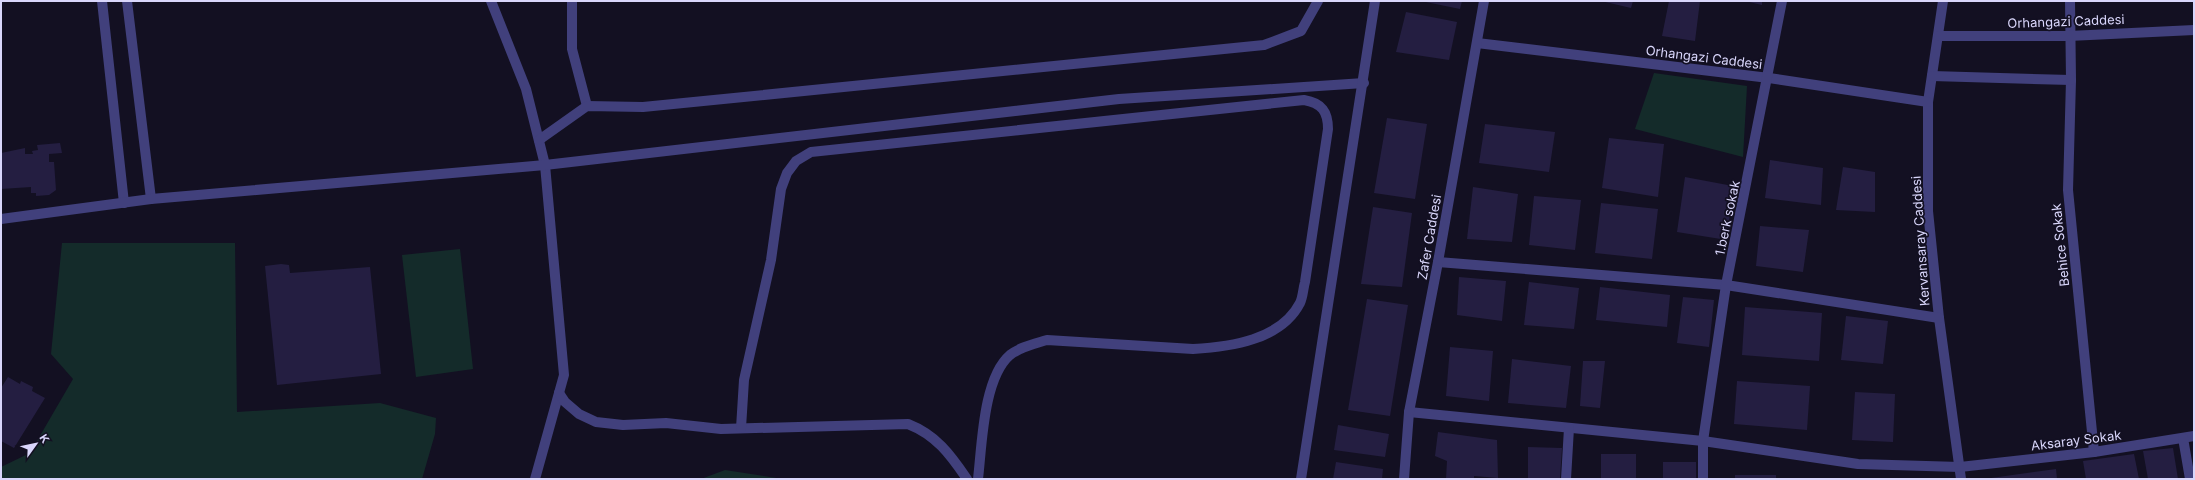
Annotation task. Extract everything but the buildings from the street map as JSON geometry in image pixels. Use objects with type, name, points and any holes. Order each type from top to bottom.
[{"type":"street","points":[[102,1],[124,203]]},
{"type":"street","points":[[127,1],[151,200]]},
{"type":"street","points":[[491,1],[526,89],[545,165],[564,375],[535,479]]},
{"type":"street","points":[[572,1],[572,49],[587,106]]},
{"type":"street","points":[[539,140],[587,106],[643,107],[1264,45],[1301,31],[1318,1]]},
{"type":"street","points":[[1301,479],[1364,83],[1375,1]]},
{"type":"street","name":"Zafer Caddesi","points":[[1404,479],[1409,412],[1438,262],[1484,1]]},
{"type":"street","name":"1.berk sokak","points":[[1703,479],[1703,441],[1726,285],[1769,78],[1782,1]]},
{"type":"street","name":"Kervansaray Caddesi","points":[[1943,1],[1928,102],[1928,211],[1939,318],[1961,479]]},
{"type":"street","name":"Behice Sokak","points":[[2070,1],[2071,80],[2068,190],[2094,452]]},
{"type":"street","name":"Orhangazi Caddesi","points":[[1939,36],[2070,36],[2194,30]]},
{"type":"street","name":"Orhangazi Caddesi","points":[[1477,43],[1769,78],[1928,102]]},
{"type":"street","points":[[1932,76],[2071,80]]},
{"type":"street","points":[[1,219],[151,200],[545,165],[1118,99],[1364,83]]},
{"type":"street","points":[[741,428],[744,380],[770,260],[781,190],[787,173],[796,161],[811,152],[1304,100],[1315,102],[1321,106],[1326,111],[1328,129],[1305,282],[1300,303],[1286,320],[1267,333],[1217,348],[1193,349],[1047,340],[1028,346],[1010,355],[1000,368],[993,383],[978,479]]},
{"type":"street","points":[[1438,262],[1726,285],[1939,318]]},
{"type":"street","points":[[559,393],[565,402],[579,414],[596,422],[623,425],[666,423],[721,429],[908,424],[924,430],[938,442],[955,460],[967,479]]},
{"type":"street","name":"Aksaray Sokak","points":[[1409,412],[1703,441],[1858,464],[1960,467],[2094,452],[2194,436]]},
{"type":"street","points":[[1566,479],[1569,428]]},
{"type":"street","points":[[2183,438],[2190,479]]},
{"type":"green space","points":[[1654,73],[1747,86],[1743,157],[1635,129]]},
{"type":"green space","points":[[62,243],[235,243],[237,412],[380,403],[436,418],[435,434],[422,479],[1,479],[1,467],[30,453],[73,379],[51,354]]},
{"type":"green space","points":[[460,249],[473,369],[416,377],[402,255]]},
{"type":"green space","points":[[725,470],[783,479],[701,479]]}]
